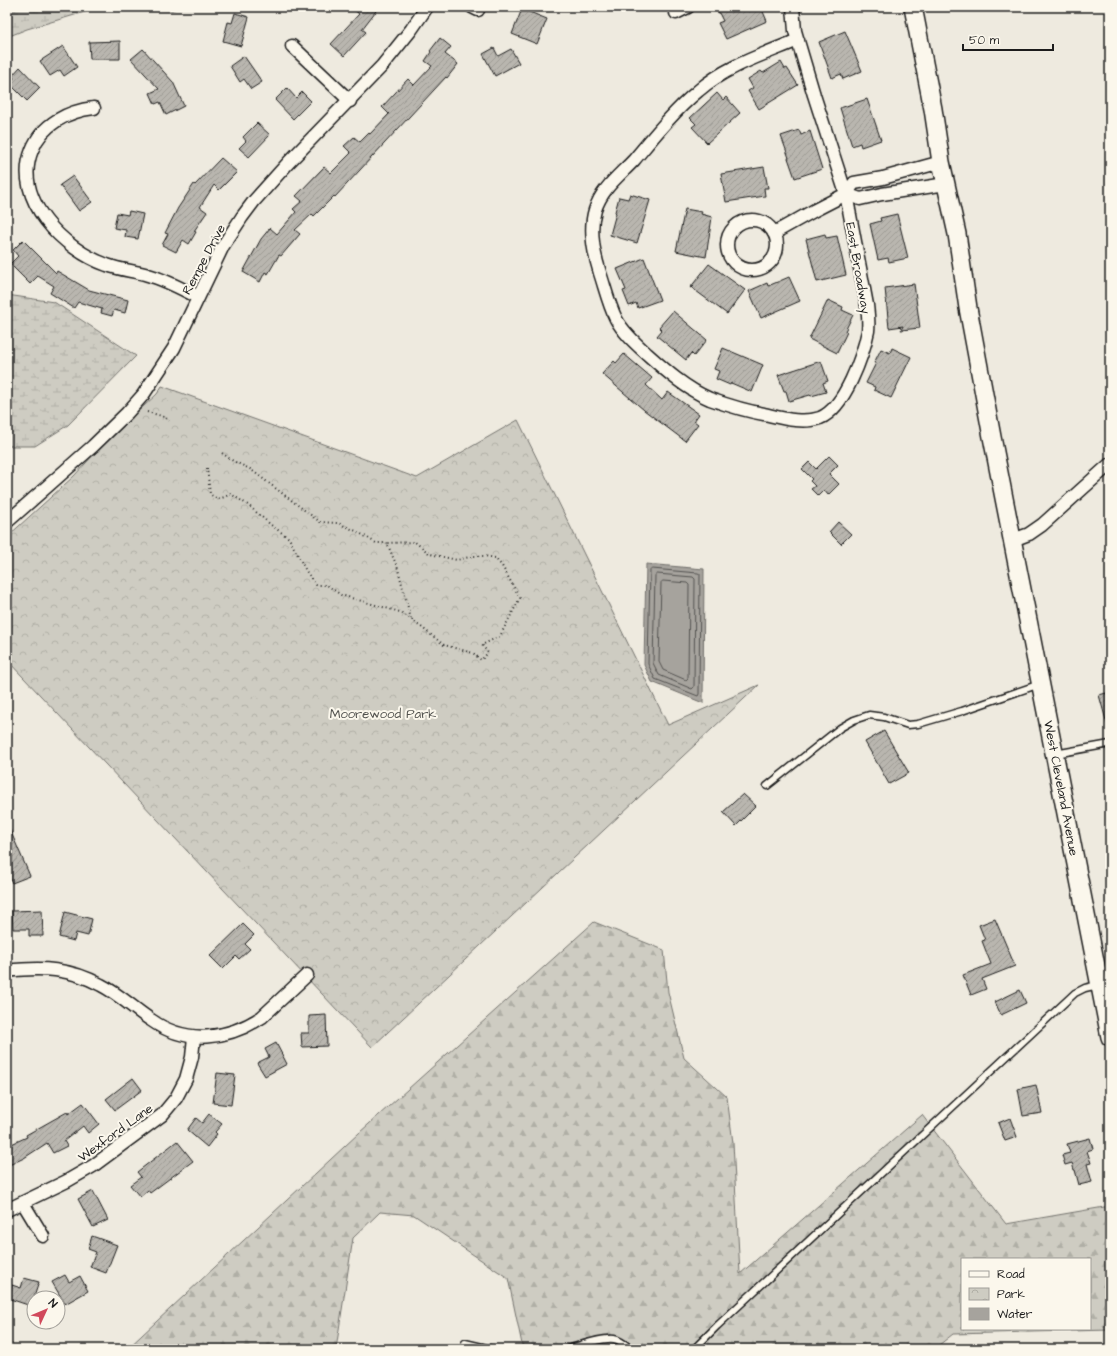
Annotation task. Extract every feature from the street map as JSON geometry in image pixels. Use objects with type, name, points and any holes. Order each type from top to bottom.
[{"type":"main road","points":[[913,7],[933,109],[941,162],[956,234],[968,308],[1013,540]]},
{"type":"main road","name":"West Cleveland Avenue","points":[[1013,540],[1110,1036]]},
{"type":"street","name":"Rempe Drive","points":[[7,522],[93,446],[143,395],[174,348],[223,246],[254,201],[289,162],[350,101],[382,66],[411,30],[427,7]]},
{"type":"street","points":[[676,13],[688,7]]},
{"type":"street","name":"East Broadway","points":[[793,7],[798,40],[846,194],[867,305],[868,323],[868,332],[856,367],[848,387],[836,406],[824,416],[804,421],[754,412],[709,398],[682,383],[662,367],[633,341],[616,319],[609,303],[598,265],[592,235],[595,210],[605,189],[632,162],[669,118],[698,90],[716,78],[744,63],[798,40]]},
{"type":"street","points":[[292,46],[350,101]]},
{"type":"street","points":[[94,108],[64,115],[54,122],[37,141],[30,156],[28,174],[32,196],[37,208],[69,244],[83,254],[106,265],[151,276],[179,287],[198,297]]},
{"type":"street","points":[[774,233],[846,194],[854,183],[883,178],[941,162]]},
{"type":"street","points":[[846,194],[860,199],[946,184]]},
{"type":"street","points":[[752,220],[760,221],[769,227],[774,233],[777,246],[774,257],[768,264],[753,270],[745,269],[738,266],[729,256],[727,245],[728,238],[734,227],[741,222],[752,220]]},
{"type":"street","points":[[1013,540],[1029,534],[1042,525],[1110,464]]},
{"type":"street","points":[[7,971],[46,968],[60,970],[76,975],[101,985],[122,998],[152,1022],[183,1036],[194,1038],[238,1030],[254,1022],[262,1017],[307,975]]},
{"type":"street","name":"Wexford Lane","points":[[7,1210],[67,1182],[93,1166],[162,1115],[176,1098],[186,1079],[192,1057],[194,1038]]},
{"type":"street","points":[[23,1203],[43,1236]]},
{"type":"lane","points":[[767,786],[840,728],[854,720],[869,715],[884,717],[908,726],[970,708],[1041,683]]},
{"type":"lane","points":[[1055,754],[1110,744]]},
{"type":"lane","points":[[694,1349],[1075,993],[1085,988],[1100,985]]},
{"type":"lane","points":[[567,1349],[610,1339],[615,1339],[622,1342],[630,1349]]},
{"type":"lane","points":[[465,1343],[491,1349]]},
{"type":"path","points":[[146,412],[162,416],[169,422]]},
{"type":"path","points":[[207,468],[210,494],[215,498],[221,498],[232,494],[289,538],[306,571],[316,585],[326,585],[341,595],[400,612],[444,645],[473,653],[480,660],[488,653],[482,645],[500,636],[520,598],[495,558],[474,556],[457,560],[430,554],[415,542],[376,543],[356,531],[338,523],[320,522],[262,478],[222,453]]},
{"type":"path","points":[[387,543],[398,569],[411,619]]},
{"type":"green space","points":[[7,7],[102,7],[27,29],[7,37]]},
{"type":"green space","points":[[102,7],[180,7],[172,10]]},
{"type":"green space","points":[[7,295],[54,302],[136,356],[68,425],[35,446],[7,446]]},
{"type":"green space","name":"Moorewood Park","points":[[162,386],[417,478],[518,420],[668,725],[759,685],[372,1047],[7,660],[7,537],[74,476],[107,440],[157,394]]},
{"type":"green space","points":[[594,922],[664,950],[668,992],[684,1058],[727,1097],[733,1143],[740,1274],[922,1115],[1006,1224],[1110,1206],[1110,1330],[953,1334],[934,1349],[523,1349],[508,1278],[414,1215],[380,1212],[353,1238],[336,1349],[127,1349],[359,1133]]},
{"type":"water","points":[[646,564],[704,569],[703,703],[652,682],[644,665]]},
{"type":"building","points":[[351,7],[379,7],[362,29],[366,32],[344,56],[331,44],[359,14]]},
{"type":"building","points":[[727,7],[761,7],[767,21],[726,39],[718,23],[723,21],[718,11]]},
{"type":"building","points":[[522,9],[547,19],[537,44],[512,34]]},
{"type":"building","points":[[235,13],[249,17],[241,46],[223,41],[228,22],[232,23]]},
{"type":"building","points":[[845,31],[862,71],[843,79],[841,74],[832,78],[819,42]]},
{"type":"building","points":[[440,38],[451,47],[445,54],[458,64],[447,78],[446,77],[335,197],[334,196],[314,216],[312,214],[295,230],[300,234],[281,256],[279,255],[268,274],[265,272],[260,282],[243,272],[261,239],[270,228],[277,234],[296,212],[293,209],[302,201],[296,196],[324,167],[331,173],[351,153],[344,146],[354,137],[360,142],[369,133],[370,134],[389,114],[382,107],[408,79],[414,85],[432,66],[425,61],[431,52],[430,51]]},
{"type":"building","points":[[120,41],[120,59],[90,59],[89,42]]},
{"type":"building","points":[[63,46],[77,67],[64,76],[60,70],[50,76],[40,61]]},
{"type":"building","points":[[494,48],[498,56],[511,49],[519,63],[495,76],[483,54]]},
{"type":"building","points":[[143,49],[173,82],[184,106],[166,115],[160,102],[155,104],[150,93],[159,89],[131,59]]},
{"type":"building","points":[[244,56],[262,82],[251,89],[244,79],[240,82],[230,66]]},
{"type":"building","points":[[781,62],[785,69],[787,68],[798,85],[759,109],[748,91],[753,88],[748,79],[761,71],[763,73]]},
{"type":"building","points":[[20,67],[40,88],[27,101],[9,83],[14,78],[12,76]]},
{"type":"building","points":[[287,88],[296,98],[302,92],[311,101],[293,119],[275,100]]},
{"type":"building","points":[[717,93],[723,100],[726,97],[740,113],[707,143],[692,127],[696,124],[690,118]]},
{"type":"building","points":[[867,99],[881,140],[861,147],[860,143],[852,146],[840,108]]},
{"type":"building","points":[[257,123],[270,135],[249,157],[239,148],[246,141],[243,137]]},
{"type":"building","points":[[799,130],[801,135],[810,131],[822,169],[795,178],[781,136]]},
{"type":"building","points":[[221,158],[237,172],[219,190],[214,185],[200,207],[207,212],[194,231],[196,232],[189,244],[183,240],[176,252],[162,245],[168,234],[165,233],[178,208],[194,184],[195,185]]},
{"type":"building","points":[[764,167],[768,188],[764,188],[765,196],[726,202],[721,174]]},
{"type":"building","points":[[73,176],[92,202],[79,211],[60,185]]},
{"type":"building","points":[[630,194],[650,200],[637,243],[610,235],[619,197],[628,199]]},
{"type":"building","points":[[685,209],[702,212],[701,214],[712,217],[706,257],[676,251]]},
{"type":"building","points":[[129,211],[143,214],[138,239],[125,237],[126,230],[114,228],[117,213],[128,215]]},
{"type":"building","points":[[897,214],[908,258],[889,262],[888,258],[878,260],[870,224],[881,221],[880,218]]},
{"type":"building","points":[[825,234],[826,238],[837,236],[846,275],[817,282],[806,239]]},
{"type":"building","points":[[23,240],[56,273],[57,271],[89,290],[128,300],[125,313],[114,310],[112,316],[101,313],[102,309],[78,302],[74,308],[50,293],[54,286],[38,276],[30,284],[10,264],[18,256],[13,250]]},
{"type":"building","points":[[644,258],[660,300],[638,308],[636,303],[629,306],[623,291],[626,290],[617,269]]},
{"type":"building","points":[[709,264],[745,290],[727,314],[692,288],[694,286],[690,288]]},
{"type":"building","points":[[789,277],[800,301],[761,318],[749,291],[767,283],[768,286]]},
{"type":"building","points":[[914,284],[920,328],[901,330],[903,326],[889,328],[885,288]]},
{"type":"building","points":[[828,300],[843,307],[842,310],[853,315],[837,353],[809,339]]},
{"type":"building","points":[[673,311],[707,340],[694,356],[691,353],[686,360],[657,336],[662,330],[659,327]]},
{"type":"building","points":[[723,348],[763,365],[752,392],[731,383],[730,385],[716,379],[719,371],[714,369]]},
{"type":"building","points":[[892,348],[911,357],[891,398],[874,390],[875,387],[866,383],[881,349],[890,353]]},
{"type":"building","points":[[624,354],[652,378],[646,385],[662,400],[668,392],[699,414],[694,421],[698,424],[685,441],[644,410],[602,374],[614,361],[616,363]]},
{"type":"building","points":[[821,361],[828,381],[823,383],[826,392],[789,401],[778,375]]},
{"type":"building","points":[[829,456],[838,465],[829,474],[839,484],[828,495],[824,490],[818,496],[811,489],[815,486],[810,481],[812,479],[802,469],[809,462],[816,469]]},
{"type":"building","points":[[838,522],[851,534],[841,544],[829,532]]},
{"type":"building","points":[[1110,692],[1110,723],[1107,724],[1099,695]]},
{"type":"building","points":[[884,731],[909,773],[889,784],[865,742]]},
{"type":"building","points":[[743,794],[756,806],[736,826],[723,812]]},
{"type":"building","points":[[7,823],[30,876],[12,883],[7,872]]},
{"type":"building","points":[[42,910],[43,936],[29,936],[29,929],[13,929],[12,911]]},
{"type":"building","points":[[65,912],[92,919],[88,936],[76,933],[74,941],[59,937]]},
{"type":"building","points":[[995,919],[1015,966],[982,979],[986,989],[971,995],[963,975],[991,964],[982,941],[985,940],[979,925]]},
{"type":"building","points":[[243,924],[254,935],[245,944],[250,949],[239,959],[236,956],[223,969],[210,956]]},
{"type":"building","points":[[1020,990],[1026,1003],[1001,1015],[995,1002]]},
{"type":"building","points":[[326,1015],[327,1046],[302,1047],[301,1033],[309,1033],[309,1016]]},
{"type":"building","points":[[276,1043],[287,1064],[265,1076],[257,1063],[269,1057],[265,1049]]},
{"type":"building","points":[[217,1073],[235,1075],[231,1105],[213,1103]]},
{"type":"building","points":[[133,1078],[142,1090],[115,1110],[106,1099]]},
{"type":"building","points":[[1036,1085],[1042,1113],[1023,1116],[1018,1089]]},
{"type":"building","points":[[83,1103],[99,1124],[88,1133],[83,1126],[64,1141],[67,1146],[53,1153],[47,1143],[24,1158],[7,1166],[7,1146],[27,1137],[26,1135],[67,1112],[68,1114]]},
{"type":"building","points":[[209,1114],[222,1124],[215,1132],[217,1134],[207,1147],[187,1130],[196,1118],[202,1123]]},
{"type":"building","points":[[1010,1118],[1017,1137],[1005,1141],[998,1123]]},
{"type":"building","points":[[1090,1138],[1093,1149],[1087,1151],[1091,1163],[1087,1164],[1092,1182],[1079,1185],[1072,1163],[1065,1165],[1062,1155],[1070,1153],[1067,1144]]},
{"type":"building","points":[[177,1141],[193,1161],[150,1193],[148,1190],[140,1197],[130,1185],[141,1177],[137,1172]]},
{"type":"building","points":[[93,1191],[108,1220],[93,1227],[78,1199]]},
{"type":"building","points":[[92,1236],[117,1245],[106,1273],[90,1267],[96,1252],[88,1249]]},
{"type":"building","points":[[65,1275],[69,1282],[80,1276],[88,1291],[66,1303],[66,1290],[57,1290],[52,1282]]},
{"type":"building","points":[[24,1278],[39,1282],[36,1290],[26,1290],[26,1304],[7,1298],[12,1285],[21,1288]]}]
